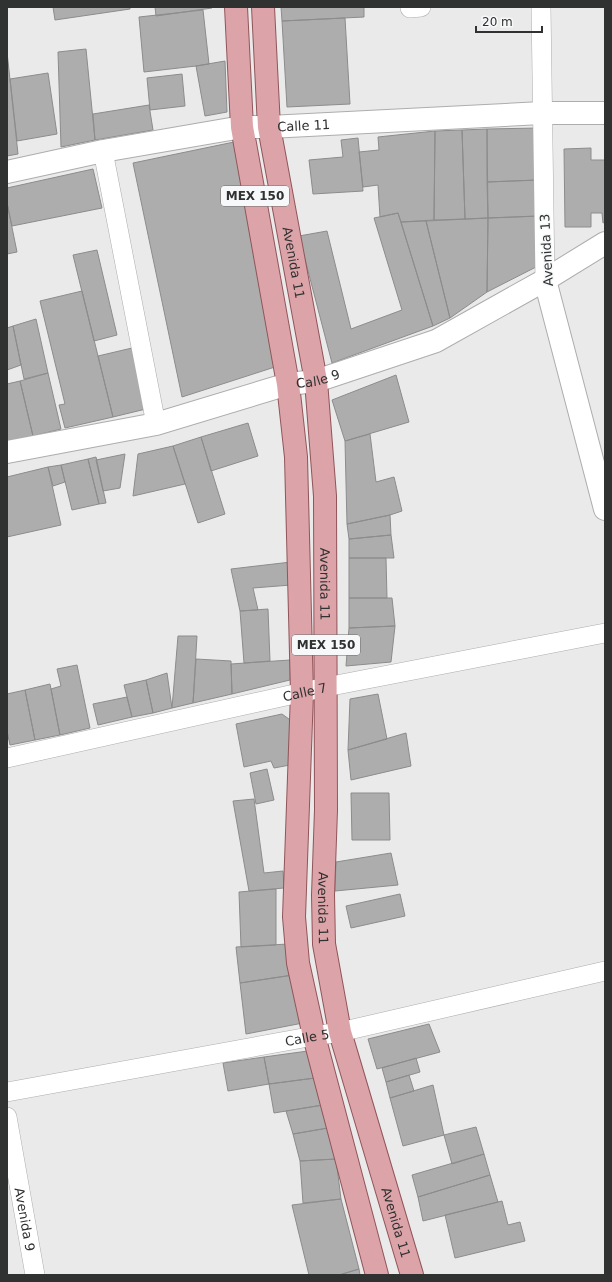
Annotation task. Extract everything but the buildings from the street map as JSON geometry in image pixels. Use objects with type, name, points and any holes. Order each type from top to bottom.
[{"type":"main road","name":"Avenida 11","points":[[236,7],[242,127],[288,384],[296,458],[302,693],[294,917],[298,963],[314,1036],[377,1275]]},
{"type":"main road","name":"Avenida 11","points":[[263,7],[269,127],[316,381],[325,496],[326,810],[323,895],[324,944],[340,1032],[412,1275]]},
{"type":"main road","name":"Calle 11","points":[[7,172],[103,151],[242,127],[269,127],[542,113],[605,113]]},
{"type":"main road","points":[[256,205],[282,202]]},
{"type":"main road","name":"Calle 9","points":[[7,452],[156,424],[288,384],[316,381],[436,341],[545,280],[605,243]]},
{"type":"main road","name":"Avenida 13","points":[[545,280],[605,509]]},
{"type":"street","name":"Avenida 13","points":[[541,7],[545,280]]},
{"type":"street","points":[[103,151],[156,424]]},
{"type":"street","name":"Calle 7","points":[[7,758],[302,693],[605,633]]},
{"type":"street","name":"Calle 5","points":[[7,1092],[340,1032],[605,971]]},
{"type":"street","name":"Avenida 9","points":[[7,1117],[35,1275]]}]
